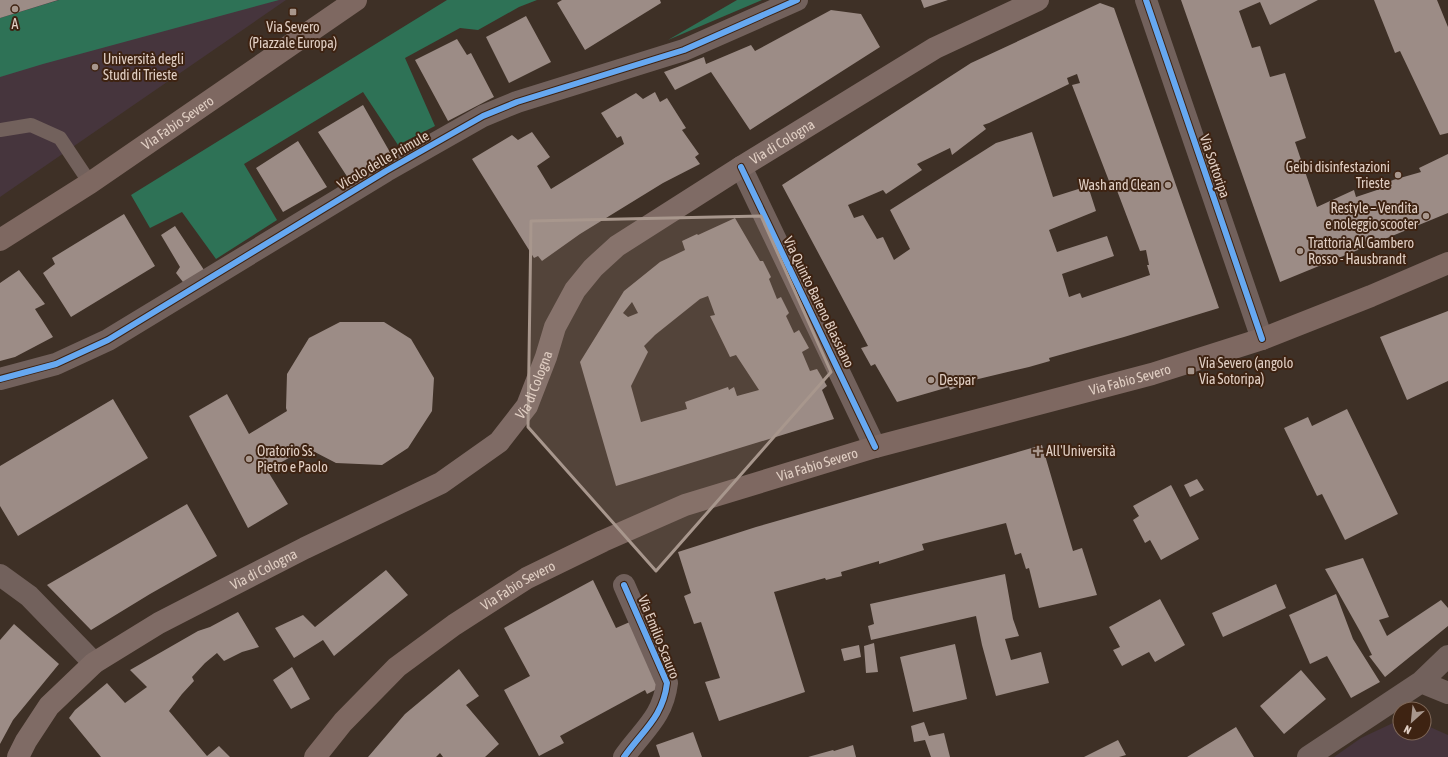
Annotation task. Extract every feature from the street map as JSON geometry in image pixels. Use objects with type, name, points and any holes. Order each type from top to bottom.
[{"type":"main road","name":"Via Fabio Severo","points":[[0,240],[90,183],[356,0]]},
{"type":"main road","name":"Via di Cologna","points":[[18,757],[26,741],[49,706],[94,663],[166,619],[305,548],[441,484],[499,442],[527,406],[546,358],[555,327],[575,290],[593,268],[617,246],[935,48],[1038,0]]},
{"type":"main road","name":"Via Fabio Severo","points":[[315,757],[343,722],[397,667],[454,625],[526,578],[603,541],[685,505],[875,447],[1152,374],[1262,339],[1371,296],[1448,263]]},
{"type":"street","name":"Vicolo delle Primule","points":[[0,379],[56,364],[108,340],[386,171],[483,116],[517,102],[684,50],[796,0]]},
{"type":"street","name":"Via Sottoripa","points":[[1146,0],[1262,339]]},
{"type":"street","name":"Via Quinto Baieno Blassiano","points":[[741,168],[875,447]]},
{"type":"street","points":[[0,575],[29,596],[94,663]]},
{"type":"street","name":"Via Emilio Scauro","points":[[624,585],[667,683],[666,697],[656,717],[635,741],[624,757]]},
{"type":"street","points":[[1308,757],[1421,682],[1448,656]]},
{"type":"street","points":[[1421,682],[1448,693]]},
{"type":"lane","points":[[0,130],[31,125],[60,138],[90,183]]},
{"type":"highlighted area","points":[[761,216],[831,372],[656,571],[528,427],[531,221]]},
{"type":"shaded area","name":"Università degli Studi di Trieste","points":[[0,0],[286,0],[0,197]]},
{"type":"shaded area","points":[[1392,723],[1392,741],[1432,741],[1432,728],[1448,735],[1448,757],[1334,757],[1361,738]]},
{"type":"green space","points":[[59,0],[279,0],[0,77],[0,18]]},
{"type":"green space","points":[[447,0],[537,0],[519,7],[478,30],[460,28],[405,58],[435,126],[398,145],[363,92],[244,164],[277,220],[216,259],[182,212],[150,228],[131,195]]},
{"type":"green space","points":[[737,0],[762,0],[668,40]]},
{"type":"building","name":"A","points":[[0,0],[58,0],[0,18]]},
{"type":"building","points":[[562,0],[660,0],[661,3],[585,50],[557,3]]},
{"type":"building","points":[[921,0],[948,0],[924,8]]},
{"type":"building","points":[[1181,0],[1318,0],[1270,25],[1260,2],[1239,11],[1252,48],[1260,46],[1270,77],[1285,73],[1306,138],[1295,142],[1317,207],[1354,190],[1356,197],[1380,189],[1379,186],[1393,180],[1421,172],[1419,168],[1448,154],[1448,213],[1280,282]]},
{"type":"building","points":[[1374,0],[1437,0],[1448,27],[1448,133],[1440,135],[1400,51],[1395,53]]},
{"type":"building","points":[[1100,3],[1114,8],[1219,308],[1049,358],[1050,361],[970,381],[950,390],[949,387],[897,402],[875,364],[871,366],[861,348],[868,346],[782,185],[971,63]],"holes":[[[1077,74],[1080,83],[1072,85],[1109,181],[1113,180],[1140,251],[1146,250],[1149,265],[1147,265],[1150,275],[1082,298],[1080,293],[1069,297],[1062,274],[1114,256],[1107,236],[1057,252],[1049,230],[1096,211],[1088,186],[1053,197],[1032,132],[996,143],[890,210],[910,249],[894,260],[883,237],[877,239],[863,215],[854,218],[848,205],[883,190],[886,194],[922,170],[917,164],[950,148],[952,155],[986,129],[983,125],[1069,84],[1067,78]]]},
{"type":"building","points":[[831,10],[861,14],[880,47],[750,130],[711,72],[675,90],[664,72],[704,57],[706,64],[751,45],[755,51]]},
{"type":"building","points":[[526,16],[551,62],[509,83],[486,37]]},
{"type":"building","points":[[457,39],[467,55],[471,53],[494,97],[448,121],[415,60]]},
{"type":"building","points":[[655,92],[660,102],[667,98],[686,128],[682,130],[699,154],[695,157],[700,164],[663,183],[580,234],[542,261],[538,256],[534,258],[472,159],[512,135],[518,140],[532,132],[550,157],[537,166],[551,189],[624,144],[621,136],[617,138],[601,113],[636,93],[643,99]]},
{"type":"building","points":[[363,105],[391,154],[350,181],[318,132]]},
{"type":"building","points":[[298,141],[327,187],[283,212],[256,168]]},
{"type":"building","points":[[124,214],[155,266],[71,317],[43,273],[55,264],[52,258]]},
{"type":"building","points":[[735,218],[760,261],[763,261],[771,277],[769,279],[777,299],[781,297],[789,313],[786,316],[794,333],[799,330],[809,348],[802,352],[810,371],[817,369],[827,386],[822,390],[834,419],[616,486],[580,362],[624,291],[660,262],[685,250],[682,241],[697,234],[698,235]],"holes":[[[708,296],[715,315],[710,316],[730,357],[736,355],[759,390],[737,396],[734,387],[729,390],[728,387],[685,402],[687,409],[641,422],[631,386],[648,352],[644,346],[655,335],[700,299]],[[632,302],[638,313],[628,317],[623,313]]]},
{"type":"building","points":[[175,226],[206,273],[186,286],[176,273],[180,267],[161,235]]},
{"type":"building","points":[[19,270],[45,304],[35,309],[53,337],[15,357],[0,361],[0,283]]},
{"type":"building","points":[[1448,311],[1448,381],[1407,400],[1380,337]]},
{"type":"building","points":[[340,322],[384,322],[411,339],[434,378],[432,411],[408,448],[382,465],[336,463],[307,448],[267,470],[288,504],[248,528],[189,416],[227,394],[249,434],[287,411],[287,374],[309,338]]},
{"type":"building","points":[[113,399],[148,458],[18,536],[0,506],[0,466]]},
{"type":"building","points":[[1347,409],[1398,514],[1345,540],[1322,494],[1317,496],[1284,428],[1308,417],[1312,426]]},
{"type":"building","points":[[1042,445],[1073,551],[1082,548],[1097,595],[1039,608],[1029,568],[1026,569],[1021,553],[1015,555],[1006,523],[922,544],[924,550],[879,564],[879,561],[841,572],[842,576],[826,580],[825,578],[774,592],[805,692],[719,721],[705,682],[720,678],[701,622],[694,624],[684,596],[691,593],[678,552],[756,527]]},
{"type":"building","points":[[1197,479],[1204,490],[1190,497],[1184,485]]},
{"type":"building","points":[[1171,485],[1199,539],[1161,560],[1150,540],[1145,543],[1133,520],[1139,516],[1133,506]]},
{"type":"building","points":[[187,504],[217,556],[91,630],[47,585]]},
{"type":"building","points":[[1363,558],[1389,617],[1379,620],[1387,636],[1441,600],[1448,608],[1448,626],[1385,677],[1369,656],[1372,655],[1361,633],[1325,569]]},
{"type":"building","points":[[386,570],[408,595],[334,656],[323,640],[294,658],[275,628],[303,615],[315,627]]},
{"type":"building","points":[[1005,574],[1013,619],[1019,636],[1005,639],[1011,660],[1041,652],[1049,683],[996,696],[982,645],[976,616],[871,640],[868,626],[874,624],[870,604]]},
{"type":"building","points":[[593,580],[616,628],[632,621],[661,687],[647,694],[645,690],[560,736],[564,743],[539,756],[504,690],[530,676],[504,628]]},
{"type":"building","points":[[1276,584],[1286,608],[1223,637],[1212,613]]},
{"type":"building","points":[[1336,594],[1353,639],[1380,682],[1351,698],[1327,656],[1310,664],[1289,615]]},
{"type":"building","points":[[1160,599],[1185,645],[1155,662],[1149,652],[1122,666],[1113,650],[1120,647],[1109,627]]},
{"type":"building","points":[[238,612],[259,647],[242,652],[224,661],[217,653],[192,677],[194,681],[169,711],[207,756],[219,746],[230,757],[101,757],[69,718],[75,710],[107,683],[125,703],[147,687],[130,670],[198,631],[210,627]]},
{"type":"building","points":[[14,624],[59,664],[13,720],[0,744],[0,640]]},
{"type":"building","points":[[874,643],[878,672],[866,673],[864,646]]},
{"type":"building","points":[[955,644],[967,699],[913,712],[900,657]]},
{"type":"building","points":[[859,645],[861,657],[844,661],[841,649]]},
{"type":"building","points":[[292,667],[310,699],[291,709],[273,680]]},
{"type":"building","points":[[459,669],[479,696],[466,705],[499,744],[485,757],[443,757],[440,753],[436,757],[368,757],[405,714]]},
{"type":"building","points":[[1301,670],[1326,699],[1284,734],[1260,706]]},
{"type":"building","points":[[924,722],[929,736],[944,733],[950,757],[931,757],[925,740],[914,742],[911,726]]},
{"type":"building","points":[[1236,727],[1254,757],[1187,757]]},
{"type":"building","points":[[693,732],[702,757],[660,757],[656,745]]},
{"type":"building","points":[[1118,740],[1126,755],[1119,757],[1084,757]]},
{"type":"building","points":[[853,745],[856,757],[808,757],[834,751]]},
{"type":"cycle path","points":[[0,379],[56,364],[108,340],[386,171],[483,116],[517,102],[684,50],[797,0]]},
{"type":"cycle path","points":[[1146,0],[1262,339]]},
{"type":"cycle path","points":[[741,167],[875,447]]},
{"type":"cycle path","points":[[624,585],[667,683],[665,695],[657,714],[624,757]]},
{"type":"place","name":"A","points":[[15,9]]},
{"type":"place","name":"Via Severo (Piazzale Europa)","points":[[293,12]]},
{"type":"place","name":"Università degli Studi di Trieste","points":[[95,67]]},
{"type":"place","name":"Geibi disinfestazioni Trieste","points":[[1398,175]]},
{"type":"place","name":"Wash and Clean","points":[[1168,185]]},
{"type":"place","name":"Restyle – Vendita e noleggio scooter","points":[[1426,216]]},
{"type":"place","name":"Trattoria Al Gambero Rosso - Hausbrandt","points":[[1300,251]]},
{"type":"place","name":"Via Severo (angolo Via Sotoripa)","points":[[1191,371]]},
{"type":"place","name":"Despar","points":[[931,380]]},
{"type":"place","name":"All'Università","points":[[1038,451]]},
{"type":"place","name":"Oratorio Ss. Pietro e Paolo","points":[[249,459]]}]
